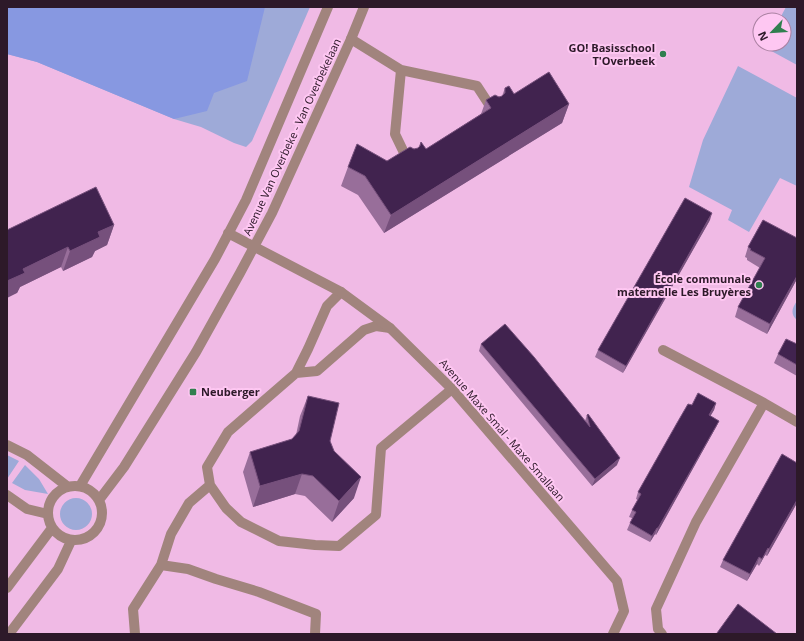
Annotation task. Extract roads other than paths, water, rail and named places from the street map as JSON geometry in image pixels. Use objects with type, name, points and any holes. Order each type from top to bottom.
[{"type":"street","name":"Avenue Van Overbeke - Van Overbekelaan","points":[[80,486],[215,259],[248,194],[328,7]]},
{"type":"street","name":"Avenue Van Overbeke - Van Overbekelaan","points":[[99,500],[124,467],[196,352],[254,247],[272,213],[364,7]]},
{"type":"street","points":[[351,39],[401,70],[477,86],[492,109]]},
{"type":"street","points":[[401,70],[395,134],[408,161]]},
{"type":"street","name":"Avenue Maxe Smal - Maxe Smallaan","points":[[228,233],[341,292],[390,328],[452,389],[617,581],[624,611],[613,634]]},
{"type":"street","points":[[341,292],[327,306],[296,373],[228,432],[208,467],[210,485],[226,508],[241,522],[279,541],[339,546],[376,515],[381,448],[452,389]]},
{"type":"street","points":[[296,373],[317,371],[364,330],[376,326],[390,328]]},
{"type":"street","points":[[663,350],[764,402],[797,422]]},
{"type":"street","points":[[662,634],[658,629],[656,609],[696,522],[764,402]]},
{"type":"street","points":[[7,445],[27,455],[68,487]]},
{"type":"street","points":[[146,634],[135,634],[133,609],[162,565],[171,534],[189,503],[210,485]]},
{"type":"street","points":[[80,486],[91,491],[99,500],[102,509],[102,519],[98,529],[91,536],[82,540],[71,541],[60,536],[52,528],[48,514],[49,505],[53,497],[60,490],[68,487],[80,486]]},
{"type":"street","points":[[7,495],[26,509],[48,514]]},
{"type":"street","points":[[7,588],[52,528]]},
{"type":"street","points":[[9,634],[58,569],[71,541]]},
{"type":"street","points":[[162,565],[188,569],[259,592],[316,614],[315,634]]},
{"type":"place","name":"GO! Basisschool T'Overbeek","points":[[663,54]]},
{"type":"place","name":"École communale maternelle Les Bruyères","points":[[759,285]]},
{"type":"place","name":"Neuberger","points":[[193,392]]}]
